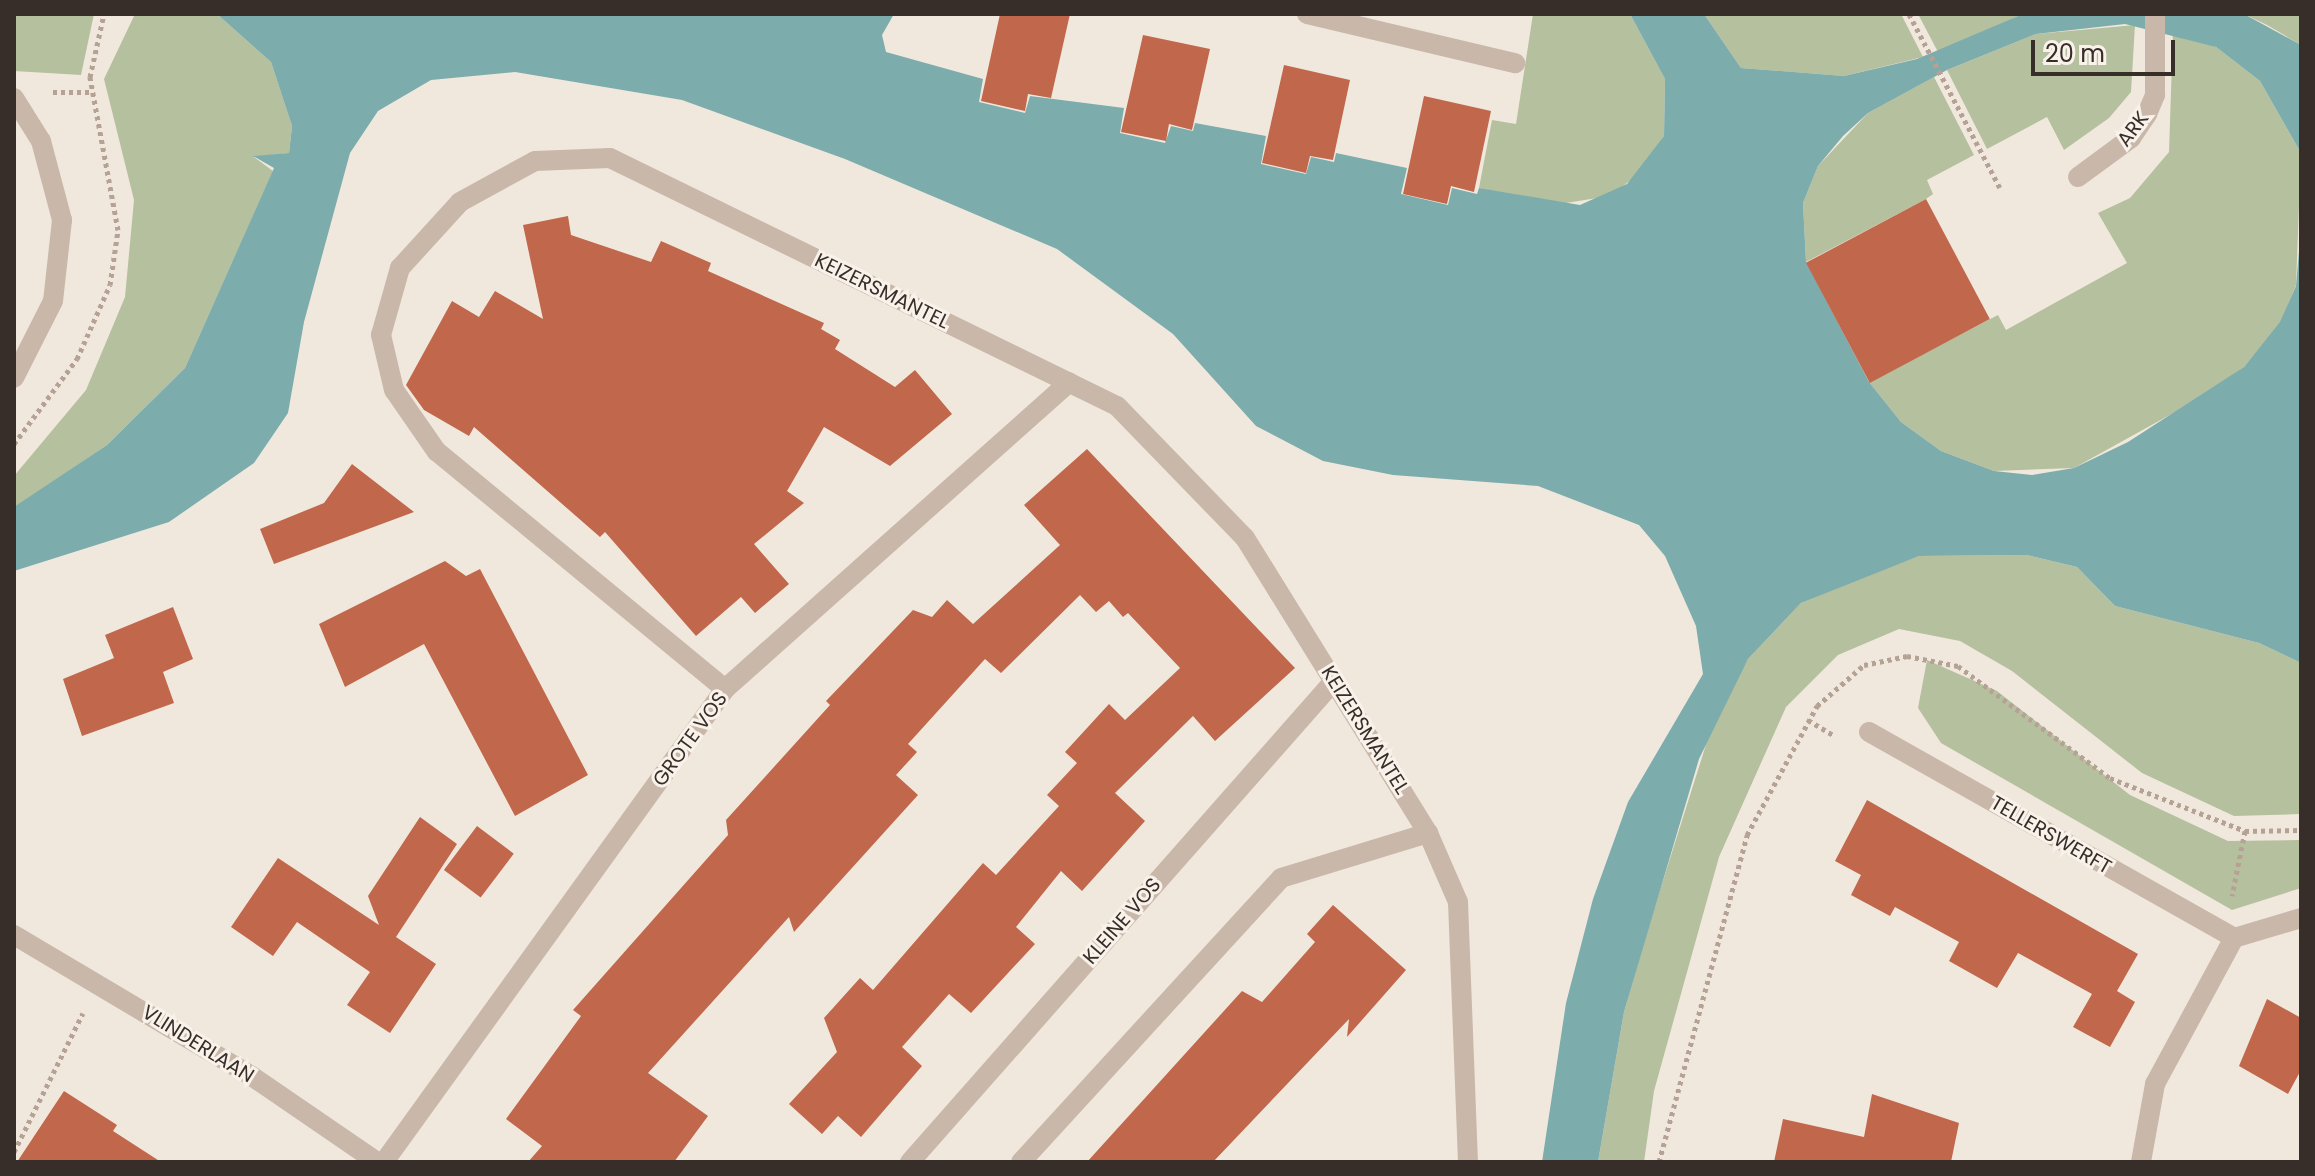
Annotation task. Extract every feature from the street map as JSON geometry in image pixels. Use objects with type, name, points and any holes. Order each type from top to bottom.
[{"type":"street","points":[[1307,14],[1515,63]]},
{"type":"street","name":"ARK","points":[[2078,177],[2131,138],[2147,114],[2155,45],[2155,14]]},
{"type":"street","points":[[14,98],[41,141],[62,220],[53,301],[14,378]]},
{"type":"street","name":"KEIZERSMANTEL","points":[[725,689],[437,452],[394,390],[381,335],[400,268],[460,202],[535,161],[610,158],[1117,406],[1245,538],[1428,833],[1458,902],[1468,1162]]},
{"type":"street","name":"GROTE VOS","points":[[384,1162],[725,689],[1069,382]]},
{"type":"street","name":"KLEINE VOS","points":[[910,1162],[1334,681]]},
{"type":"street","name":"TELLERSWERFT","points":[[1869,732],[2234,938]]},
{"type":"street","points":[[1021,1162],[1281,878],[1428,833]]},
{"type":"street","points":[[2141,1162],[2155,1084],[2234,938],[2301,918]]},
{"type":"street","name":"VLINDERLAAN","points":[[14,935],[99,982],[377,1162]]},
{"type":"path","points":[[90,77],[104,14]]},
{"type":"path","points":[[1909,14],[2000,188]]},
{"type":"path","points":[[1659,1162],[1747,835],[1817,706],[1864,665],[1907,656],[1958,666],[2110,778],[2245,831],[2301,830]]},
{"type":"path","points":[[2234,938],[2232,895],[2245,831]]},
{"type":"path","points":[[14,1152],[99,982]]},
{"type":"green space","points":[[14,14],[94,14],[81,75],[14,71]]},
{"type":"green space","points":[[135,14],[217,14],[271,62],[292,126],[289,153],[254,157],[273,171],[185,368],[107,445],[14,508],[14,476],[86,390],[125,297],[134,200],[104,79]]},
{"type":"green space","points":[[1533,14],[1630,14],[1665,79],[1664,136],[1640,173],[1610,196],[1553,205],[1479,188],[1492,120],[1516,124]]},
{"type":"green space","points":[[1704,14],[1901,14],[1923,57],[1844,76],[1741,68]]},
{"type":"green space","points":[[1918,14],[2023,14],[1938,52]]},
{"type":"green space","points":[[2244,14],[2301,14],[2301,45],[2267,25]]},
{"type":"green space","points":[[2135,25],[2131,92],[2109,118],[2064,150],[2047,117],[1987,149],[1947,70],[2036,34]]},
{"type":"green space","points":[[2173,31],[2216,47],[2260,81],[2301,153],[2296,285],[2281,322],[2244,367],[2204,396],[2074,468],[1994,471],[1941,451],[1901,422],[1869,382],[1998,315],[2006,330],[2127,263],[2098,213],[2130,198],[2169,152]]},
{"type":"green space","points":[[1934,77],[1974,155],[1927,180],[1933,194],[1926,199],[1806,262],[1803,203],[1818,166],[1868,113]]},
{"type":"green space","points":[[2027,555],[2077,567],[2115,606],[2259,643],[2301,663],[2301,814],[2234,816],[2142,773],[2012,671],[1960,641],[1899,629],[1838,655],[1786,707],[1719,857],[1654,1091],[1644,1162],[1598,1162],[1624,1012],[1649,925],[1716,713],[1748,659],[1801,603],[1873,573],[1919,556]]},
{"type":"green space","points":[[1927,660],[1997,691],[2130,795],[2228,841],[2301,840],[2301,888],[2232,910],[1941,743],[1918,708]]},
{"type":"water","points":[[217,14],[894,14],[882,35],[886,52],[983,79],[979,102],[1025,113],[1030,96],[1124,108],[1120,133],[1165,143],[1171,126],[1193,131],[1195,123],[1266,136],[1261,164],[1306,174],[1311,157],[1334,162],[1336,153],[1407,168],[1401,194],[1448,205],[1452,188],[1477,194],[1479,188],[1580,205],[1627,184],[1664,136],[1665,79],[1630,14],[1704,14],[1741,68],[1844,76],[1917,59],[2023,14],[2244,14],[2301,45],[2301,153],[2260,81],[2216,47],[2125,24],[2036,34],[1947,70],[1868,113],[1843,136],[1818,166],[1803,203],[1806,262],[1869,382],[1901,422],[1941,451],[1994,471],[2032,475],[2074,468],[2128,442],[2244,367],[2280,322],[2296,286],[2301,228],[2301,663],[2259,643],[2115,606],[2077,567],[2027,555],[1919,556],[1801,603],[1748,659],[1699,759],[1624,1012],[1598,1162],[1542,1162],[1566,1003],[1593,899],[1628,802],[1703,674],[1696,626],[1665,556],[1639,525],[1538,486],[1393,475],[1323,461],[1256,426],[1173,334],[1057,249],[845,159],[682,100],[515,72],[431,80],[378,111],[350,153],[304,322],[288,413],[254,463],[169,522],[14,571],[14,507],[107,445],[185,368],[274,168],[253,156],[289,153],[292,126],[271,62]]},
{"type":"building","points":[[1000,14],[1070,14],[1051,98],[1028,94],[1025,111],[981,101]]},
{"type":"building","points":[[1143,35],[1210,49],[1192,130],[1169,124],[1166,141],[1121,132]]},
{"type":"building","points":[[1284,65],[1350,80],[1333,160],[1310,156],[1306,173],[1262,163]]},
{"type":"building","points":[[1424,96],[1491,111],[1474,192],[1451,186],[1447,204],[1403,194]]},
{"type":"building","points":[[1926,199],[1990,319],[1870,383],[1806,263]]},
{"type":"building","points":[[568,216],[571,235],[651,262],[661,241],[711,263],[708,271],[824,323],[821,329],[840,340],[835,349],[895,387],[915,370],[952,414],[890,466],[824,427],[787,491],[804,503],[754,544],[789,584],[755,613],[741,597],[696,636],[605,532],[600,537],[474,427],[469,436],[424,410],[406,385],[452,301],[479,317],[495,291],[543,319],[523,225]]},
{"type":"building","points":[[1087,449],[1295,668],[1215,741],[1193,716],[1115,793],[1145,821],[1082,891],[1061,871],[1016,927],[1035,944],[971,1013],[949,994],[902,1047],[922,1066],[861,1137],[838,1116],[822,1134],[789,1104],[837,1052],[824,1018],[860,978],[873,990],[983,863],[996,875],[1059,806],[1047,795],[1077,763],[1065,752],[1109,704],[1125,720],[1180,668],[1128,613],[1123,617],[1109,601],[1096,612],[1080,595],[1001,673],[985,659],[908,744],[917,752],[896,775],[918,795],[794,932],[789,917],[648,1073],[708,1116],[674,1162],[528,1162],[542,1146],[506,1119],[581,1016],[573,1010],[728,835],[726,820],[830,705],[826,701],[913,610],[932,617],[947,600],[973,624],[1060,545],[1024,505]]},
{"type":"building","points":[[352,464],[414,512],[274,564],[260,529],[324,503]]},
{"type":"building","points":[[445,561],[466,576],[480,569],[588,775],[515,816],[424,644],[345,687],[319,624]]},
{"type":"building","points":[[173,607],[193,659],[163,672],[174,703],[82,736],[63,679],[114,658],[105,635]]},
{"type":"building","points":[[1867,800],[2138,954],[2117,991],[2135,1002],[2110,1047],[2073,1027],[2092,994],[2018,953],[1997,988],[1949,961],[1959,942],[1895,907],[1890,916],[1851,895],[1861,875],[1835,861]]},
{"type":"building","points":[[420,817],[457,844],[396,937],[436,964],[390,1033],[347,1005],[370,972],[297,922],[273,956],[231,927],[278,858],[379,925],[368,896]]},
{"type":"building","points":[[477,826],[514,854],[481,898],[444,870]]},
{"type":"building","points":[[1333,905],[1406,970],[1347,1037],[1349,1019],[1213,1162],[1087,1162],[1242,991],[1262,1002],[1315,942],[1307,934]]},
{"type":"building","points":[[2267,999],[2301,1018],[2301,1070],[2288,1094],[2239,1066]]},
{"type":"building","points":[[64,1091],[117,1125],[113,1131],[161,1162],[17,1162]]},
{"type":"building","points":[[1872,1094],[1959,1123],[1951,1162],[1774,1162],[1783,1119],[1864,1137]]}]
